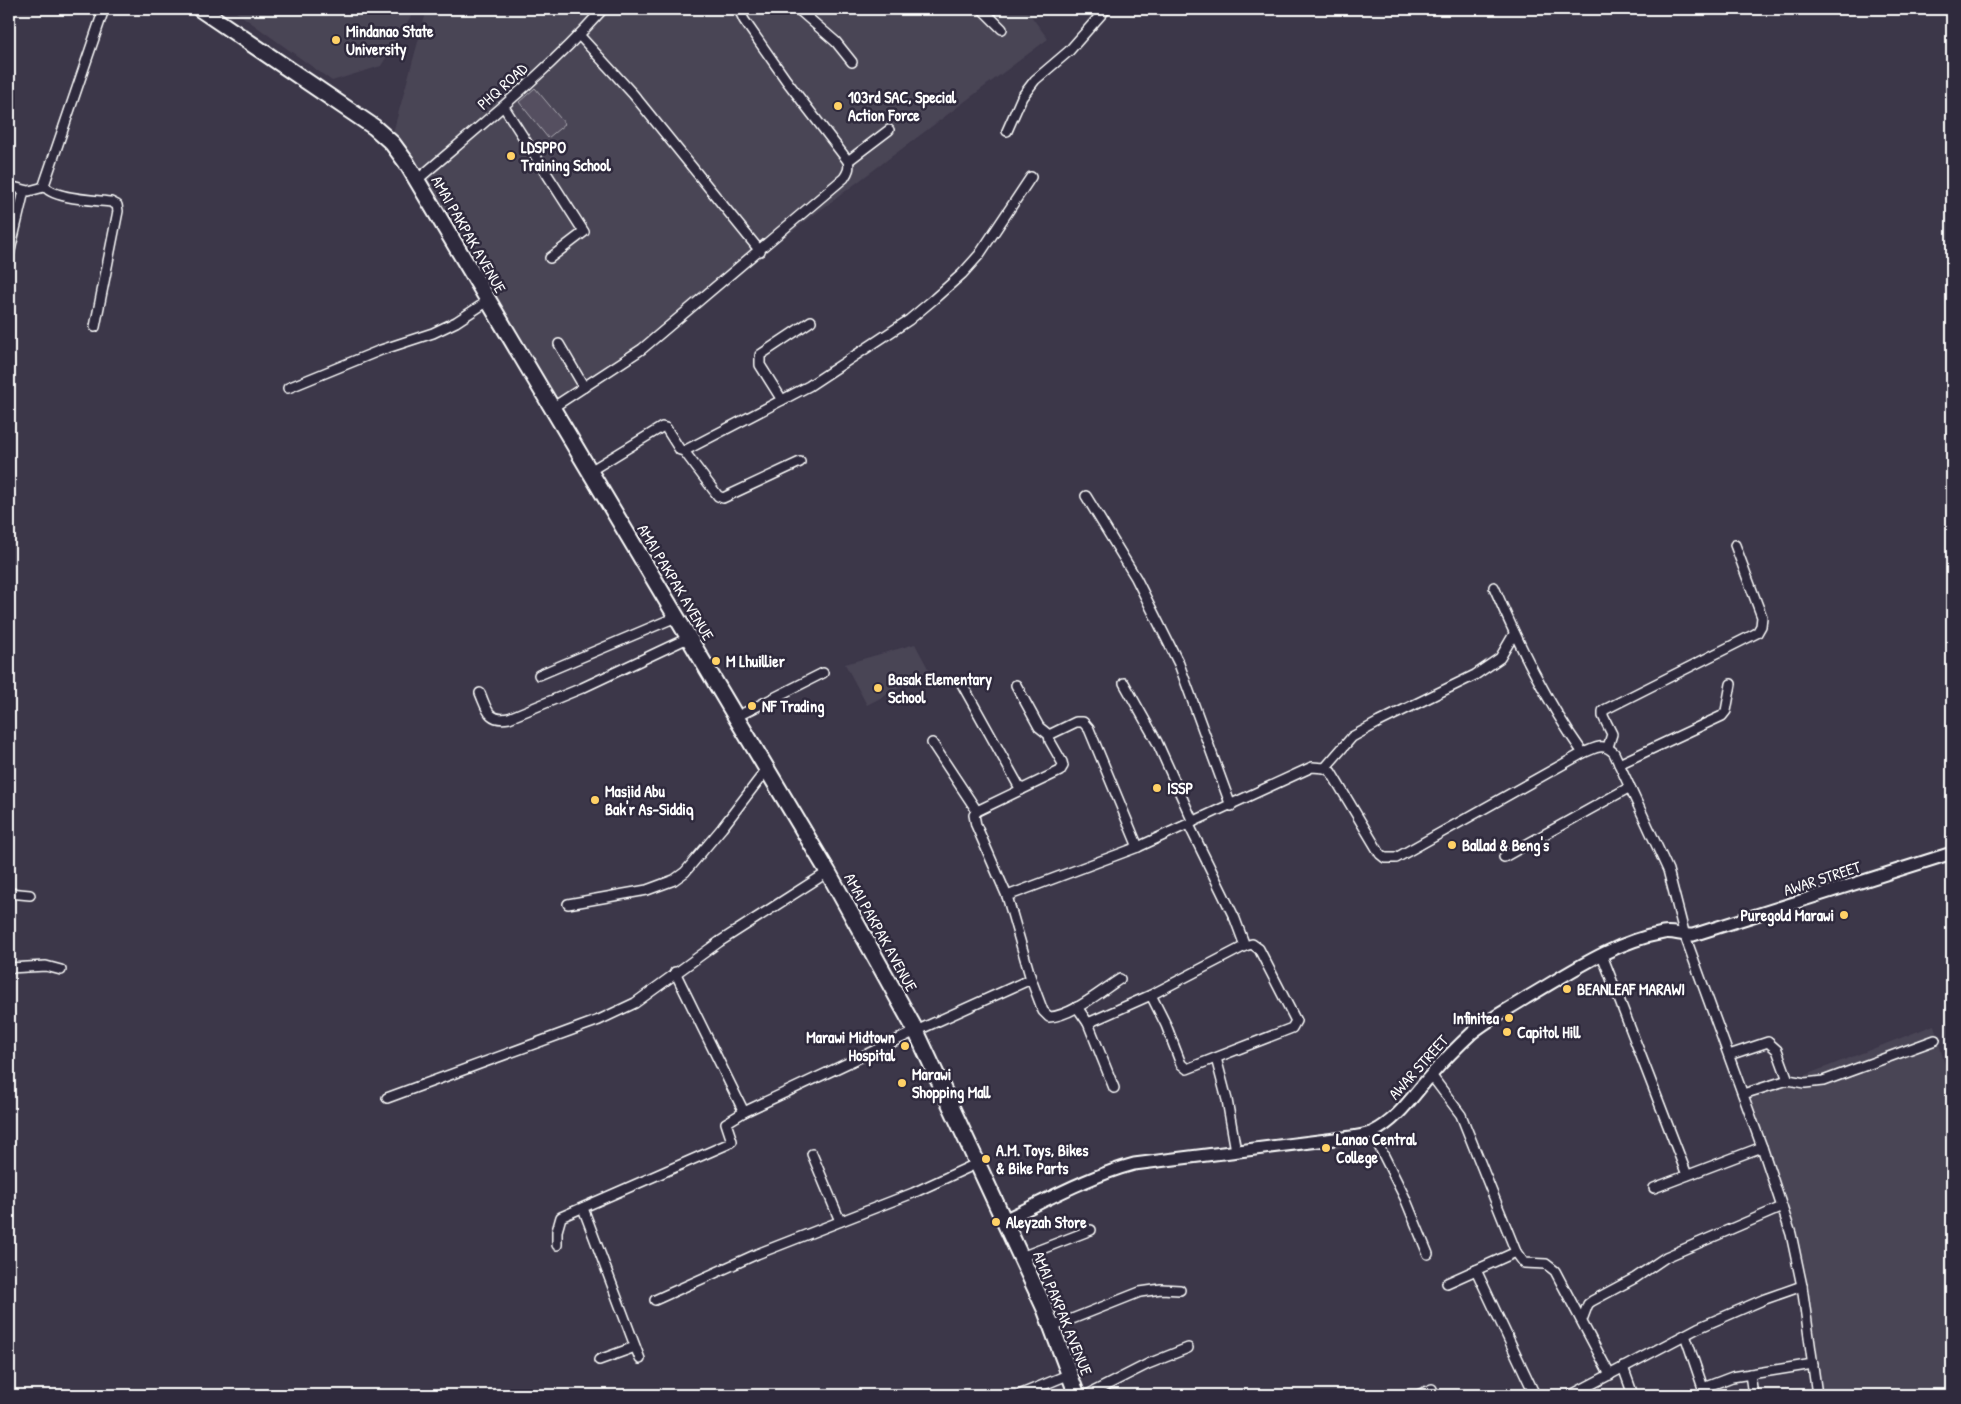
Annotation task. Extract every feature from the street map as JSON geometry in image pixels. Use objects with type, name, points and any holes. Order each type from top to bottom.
[{"type":"highway","name":"AMAI PAKPAK AVENUE","points":[[200,9],[384,135],[397,149],[417,180],[828,872],[916,1031],[1022,1257],[1052,1328],[1077,1395]]},
{"type":"street","points":[[44,187],[45,179],[104,9]]},
{"type":"street","name":"PHQ ROAD","points":[[417,180],[504,106],[579,36],[603,9]]},
{"type":"street","points":[[552,408],[642,349],[844,178],[849,166],[848,161],[786,80],[744,20],[739,9]]},
{"type":"street","points":[[798,9],[842,48],[852,62]]},
{"type":"street","points":[[982,9],[1002,29]]},
{"type":"street","points":[[1007,131],[1022,97],[1035,80],[1069,50],[1106,9]]},
{"type":"street","points":[[579,36],[633,94],[760,251]]},
{"type":"street","points":[[504,106],[584,232],[550,258]]},
{"type":"street","points":[[848,161],[890,130]]},
{"type":"street","points":[[684,451],[808,386],[876,342],[934,299],[962,274],[978,255],[1031,177]]},
{"type":"street","points":[[9,186],[24,191],[33,191],[44,187],[61,195],[111,202],[117,205],[118,212],[95,327]]},
{"type":"street","points":[[9,255],[24,191]]},
{"type":"street","points":[[288,388],[381,350],[433,333],[456,322],[488,301]]},
{"type":"street","points":[[782,400],[760,364],[760,355],[812,321]]},
{"type":"street","points":[[560,344],[584,386]]},
{"type":"street","points":[[590,471],[662,427],[666,428],[680,450],[684,451],[718,496],[723,498],[800,462]]},
{"type":"street","points":[[1086,496],[1136,578],[1179,664],[1202,722],[1213,761],[1231,806]]},
{"type":"street","points":[[1608,747],[1612,734],[1603,716],[1603,712],[1606,709],[1758,633],[1762,617],[1736,545]]},
{"type":"street","points":[[1494,587],[1514,634],[1550,704],[1583,753]]},
{"type":"street","points":[[539,675],[676,617]]},
{"type":"street","points":[[1326,768],[1352,737],[1481,671],[1500,658],[1514,634]]},
{"type":"street","points":[[480,693],[490,715],[497,719],[508,718],[582,688],[688,638]]},
{"type":"street","points":[[736,717],[823,673]]},
{"type":"street","points":[[1124,683],[1157,742],[1191,823],[1235,919],[1245,946]]},
{"type":"street","points":[[962,684],[1021,790]]},
{"type":"street","points":[[1619,764],[1722,716],[1726,711],[1731,684]]},
{"type":"street","points":[[1016,685],[1040,727],[1049,735],[1050,741],[1062,762],[1062,769],[976,811],[974,815],[976,825],[1007,896],[1031,979],[1043,1012],[1046,1015],[1056,1017],[1077,1007],[1120,979]]},
{"type":"street","points":[[1049,735],[1076,722],[1083,722],[1089,729],[1138,847]]},
{"type":"street","points":[[932,743],[976,811]]},
{"type":"street","points":[[1007,896],[1138,847],[1231,806],[1312,767],[1326,768],[1331,772],[1380,854],[1385,858],[1396,858],[1583,753],[1603,746],[1608,747],[1614,753],[1668,870],[1685,936],[1782,1207],[1796,1253],[1817,1395]]},
{"type":"street","points":[[568,904],[648,890],[674,880],[685,872],[767,769]]},
{"type":"street","points":[[1504,857],[1630,787]]},
{"type":"street","name":"AWAR STREET","points":[[1004,1220],[1115,1169],[1163,1159],[1350,1137],[1372,1132],[1390,1121],[1449,1054],[1494,1015],[1585,963],[1624,945],[1660,933],[1669,932],[1685,936],[1777,910],[1952,853]]},
{"type":"street","points":[[387,1098],[599,1020],[646,995],[675,972],[828,872]]},
{"type":"street","points":[[9,894],[30,896]]},
{"type":"street","points":[[1088,1023],[1151,995],[1252,944],[1259,949],[1296,1021],[1292,1028],[1190,1069],[1182,1067],[1166,1025],[1151,995]]},
{"type":"street","points":[[1602,955],[1687,1175]]},
{"type":"street","points":[[9,968],[46,966],[61,970]]},
{"type":"street","points":[[675,972],[744,1112]]},
{"type":"street","points":[[557,1245],[557,1231],[561,1217],[728,1144],[732,1137],[726,1123],[744,1112],[1031,979]]},
{"type":"street","points":[[1077,1007],[1088,1023],[1114,1088]]},
{"type":"street","points":[[1743,1094],[1788,1080],[1805,1083],[1823,1081],[1935,1040]]},
{"type":"street","points":[[1729,1055],[1768,1042],[1777,1050],[1788,1080]]},
{"type":"street","points":[[1216,1058],[1227,1100],[1236,1151]]},
{"type":"street","points":[[1431,1075],[1460,1115],[1516,1252],[1524,1263],[1546,1264],[1555,1271],[1610,1375]]},
{"type":"street","points":[[1372,1132],[1405,1198],[1428,1254]]},
{"type":"street","points":[[1654,1188],[1762,1147]]},
{"type":"street","points":[[812,1154],[840,1220]]},
{"type":"street","points":[[655,1300],[756,1254],[922,1189],[978,1164]]},
{"type":"street","points":[[1582,1320],[1588,1304],[1635,1278],[1666,1257],[1782,1207]]},
{"type":"street","points":[[583,1208],[640,1359]]},
{"type":"street","points":[[1022,1257],[1091,1230]]},
{"type":"street","points":[[1447,1283],[1516,1252]]},
{"type":"street","points":[[1476,1270],[1535,1395]]},
{"type":"street","points":[[1570,1395],[1685,1335],[1765,1299],[1802,1286]]},
{"type":"street","points":[[1052,1328],[1140,1292],[1161,1289],[1180,1290]]},
{"type":"street","points":[[1685,1335],[1704,1392],[1732,1377],[1813,1364]]},
{"type":"street","points":[[599,1360],[635,1347]]},
{"type":"street","points":[[1086,1395],[1140,1368],[1188,1348]]},
{"type":"street","points":[[1623,1367],[1633,1395]]},
{"type":"street","points":[[1019,1395],[1070,1374]]},
{"type":"street","points":[[1750,1374],[1753,1395]]},
{"type":"street","points":[[1418,1395],[1432,1389]]},
{"type":"shaded area","name":"Mindanao State University","points":[[232,9],[414,9],[381,66],[332,81]]},
{"type":"shaded area","points":[[427,9],[1026,9],[1048,39],[637,348],[556,399],[392,136]]},
{"type":"shaded area","points":[[535,88],[565,124],[548,138],[519,102]]},
{"type":"shaded area","name":"Basak Elementary School","points":[[915,644],[930,672],[867,705],[845,664]]},
{"type":"shaded area","points":[[1934,1025],[1952,1090],[1952,1395],[1822,1395],[1806,1273],[1749,1097]]},
{"type":"place","name":"Mindanao State University","points":[[336,40]]},
{"type":"place","name":"103rd SAC, Special Action Force","points":[[838,106]]},
{"type":"place","name":"LDSPPO Training School","points":[[511,156]]},
{"type":"place","name":"M Lhuillier","points":[[716,661]]},
{"type":"place","name":"Basak Elementary School","points":[[878,688]]},
{"type":"place","name":"NF Trading","points":[[752,706]]},
{"type":"place","name":"ISSP","points":[[1157,788]]},
{"type":"place","name":"Masjid Abu Bak'r As-Siddiq","points":[[595,800]]},
{"type":"place","name":"Ballad & Beng's","points":[[1452,845]]},
{"type":"place","name":"Puregold Marawi","points":[[1844,915]]},
{"type":"place","name":"BEANLEAF MARAWI","points":[[1567,989]]},
{"type":"place","name":"Infinitea","points":[[1509,1018]]},
{"type":"place","name":"Capitol Hill","points":[[1507,1032]]},
{"type":"place","name":"Marawi Midtown Hospital","points":[[905,1046]]},
{"type":"place","name":"Marawi Shopping Mall","points":[[902,1083]]},
{"type":"place","name":"Lanao Central College","points":[[1326,1148]]},
{"type":"place","name":"A.M. Toys, Bikes & Bike Parts","points":[[986,1159]]},
{"type":"place","name":"Aleyzah Store","points":[[996,1222]]}]
